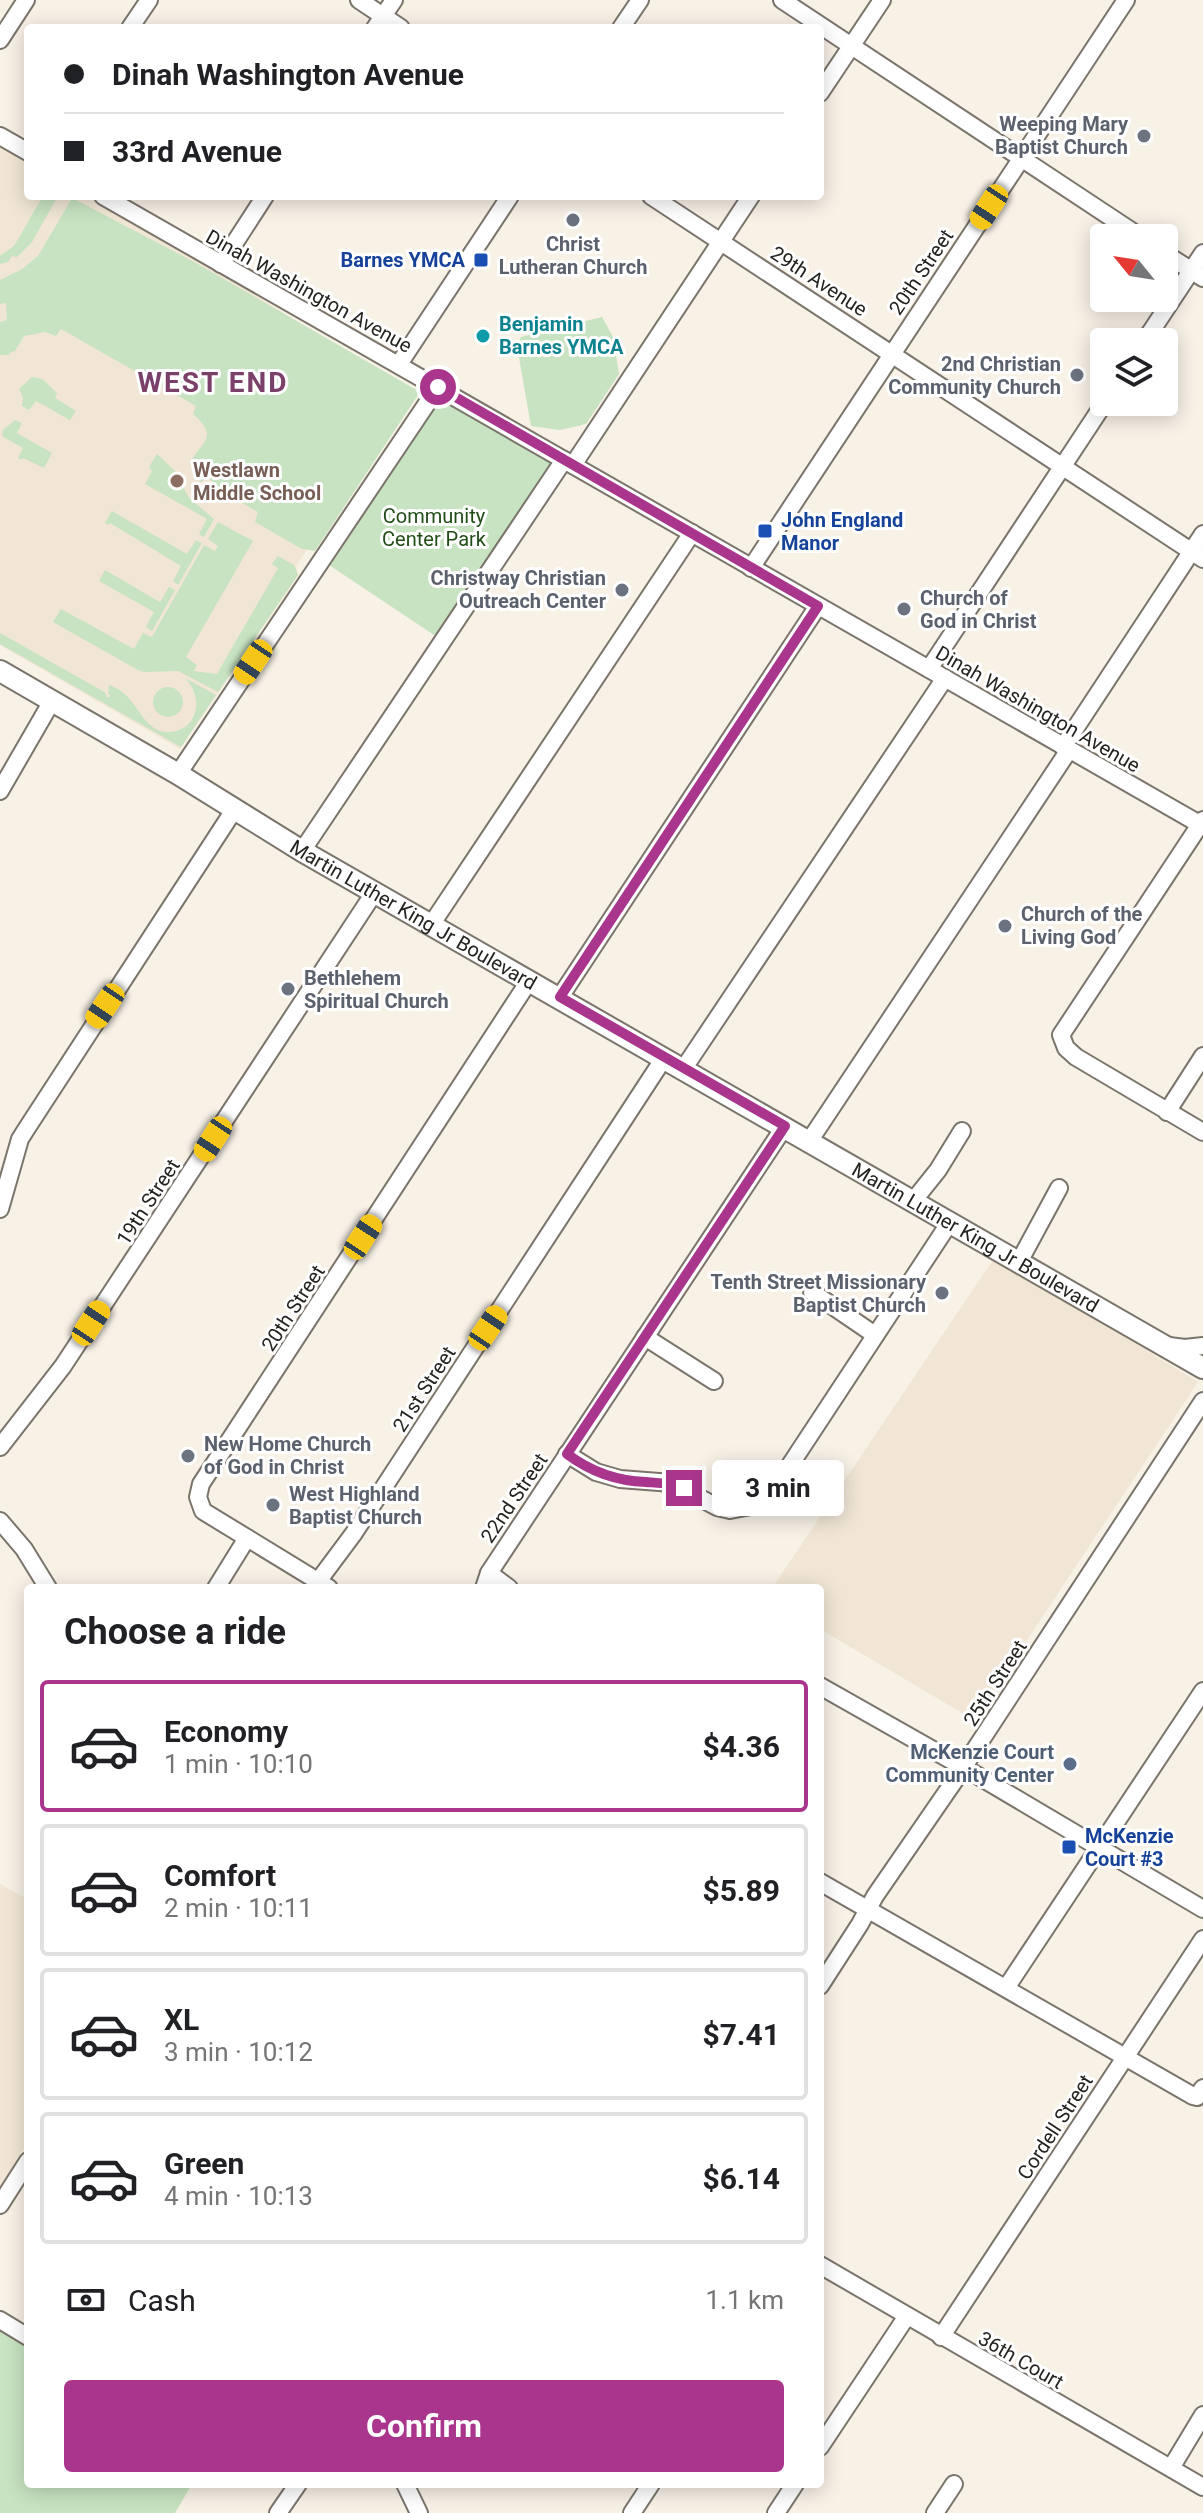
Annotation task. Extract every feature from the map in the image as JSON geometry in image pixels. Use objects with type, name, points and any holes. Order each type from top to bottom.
[{"type":"main road","name":"Martin Luther King Jr Boulevard","points":[[0,671],[374,893],[810,1140],[1203,1368]]},
{"type":"street","points":[[0,40],[26,0]]},
{"type":"street","points":[[133,24],[149,0]]},
{"type":"street","points":[[359,0],[379,22],[394,0]]},
{"type":"street","points":[[624,24],[640,0]]},
{"type":"street","points":[[782,0],[819,24]]},
{"type":"street","points":[[824,87],[882,0]]},
{"type":"street","name":"20th Street","points":[[751,568],[1126,0]]},
{"type":"street","points":[[824,27],[1121,224]]},
{"type":"street","points":[[0,136],[24,150]]},
{"type":"street","name":"Dinah Washington Avenue","points":[[110,200],[1202,824]]},
{"type":"street","points":[[221,264],[262,200]]},
{"type":"street","points":[[399,364],[507,200]]},
{"type":"street","name":"29th Avenue","points":[[657,200],[1197,556]]},
{"type":"street","points":[[302,851],[748,200]]},
{"type":"street","points":[[1155,328],[1197,274],[1203,253]]},
{"type":"street","points":[[1178,262],[1197,274]]},
{"type":"street","points":[[178,774],[438,387]]},
{"type":"street","points":[[929,669],[1096,416]]},
{"type":"street","points":[[431,925],[692,533]]},
{"type":"street","points":[[810,1140],[1066,749],[1197,556],[1203,534]]},
{"type":"street","points":[[560,997],[818,606]]},
{"type":"street","points":[[684,1068],[945,678]]},
{"type":"street","points":[[0,791],[52,701]]},
{"type":"street","points":[[0,1209],[20,1139],[234,810]]},
{"type":"street","points":[[1202,824],[1061,1035],[1066,1048],[1076,1057],[1203,1132]]},
{"type":"street","name":"19th Street","points":[[0,1447],[63,1366],[374,893]]},
{"type":"street","name":"20th Street","points":[[247,1538],[203,1511],[198,1497],[201,1484],[529,981]]},
{"type":"street","points":[[1167,1112],[1203,1056]]},
{"type":"street","name":"21st Street","points":[[324,1584],[664,1058]]},
{"type":"street","name":"22nd Street","points":[[486,1580],[785,1126]]},
{"type":"street","points":[[914,1200],[938,1170],[962,1131]]},
{"type":"street","points":[[1019,1262],[1059,1188]]},
{"type":"street","points":[[567,1454],[583,1466],[608,1476],[672,1483],[717,1507],[738,1510],[756,1505],[775,1488],[950,1222]]},
{"type":"street","points":[[812,1292],[875,1335]]},
{"type":"street","points":[[645,1337],[714,1381]]},
{"type":"street","points":[[1165,1346],[1203,1346]]},
{"type":"street","name":"25th Street","points":[[824,1980],[1203,1401]]},
{"type":"street","points":[[0,1521],[24,1549],[46,1584]]},
{"type":"street","points":[[218,1584],[247,1538],[324,1584]]},
{"type":"street","points":[[824,1688],[1203,1909]]},
{"type":"street","points":[[1006,1988],[1203,1691]]},
{"type":"street","points":[[824,1884],[1193,2096],[1197,2097],[1203,2088]]},
{"type":"street","name":"Cordell Street","points":[[941,2337],[1203,1939]]},
{"type":"street","points":[[0,2205],[24,2167]]},
{"type":"street","name":"36th Court","points":[[824,2267],[1203,2487]]},
{"type":"street","points":[[824,2441],[907,2316]]},
{"type":"street","points":[[0,2320],[24,2335]]},
{"type":"street","points":[[1171,2468],[1203,2415]]},
{"type":"street","points":[[935,2513],[954,2484]]},
{"type":"street","points":[[278,2513],[295,2488]]},
{"type":"street","points":[[407,2488],[419,2513]]},
{"type":"street","points":[[632,2513],[648,2488]]},
{"type":"street","points":[[776,2513],[792,2488]]},
{"type":"shaded area","name":"Westlawn Middle School","points":[[0,145],[24,160],[24,200],[95,200],[184,250],[412,394],[296,566],[298,575],[180,749],[0,645]]},
{"type":"shaded area","points":[[995,1257],[1198,1382],[974,1720],[824,1631],[824,1584],[775,1584]]},
{"type":"shaded area","points":[[0,1884],[24,1897],[24,2148],[0,2187]]},
{"type":"green space","points":[[41,200],[56,200],[32,242],[17,257],[12,256],[8,262],[0,264],[0,256],[14,246]]},
{"type":"green space","points":[[71,200],[76,200],[196,263],[420,392],[315,551],[302,549],[255,522],[258,512],[221,491],[209,478],[200,482],[191,461],[207,433],[193,414],[196,406],[61,329],[56,336],[45,332],[24,336],[10,355],[0,355],[0,322],[7,320],[6,303],[0,304],[0,280],[22,269],[38,256]]},
{"type":"green space","points":[[602,317],[613,337],[619,374],[586,424],[560,430],[531,426],[517,346],[521,337]]},
{"type":"green space","points":[[32,377],[42,379],[57,393],[55,398],[76,411],[70,420],[36,401],[29,410],[22,406],[19,389]]},
{"type":"green space","name":"Community Center Park","points":[[447,402],[552,464],[440,639],[329,565],[436,405]]},
{"type":"green space","points":[[15,420],[22,423],[17,433],[52,453],[44,468],[18,458],[23,448],[2,436],[3,430]]},
{"type":"green space","points":[[157,454],[175,471],[189,498],[214,519],[204,537],[199,534],[207,519],[145,484],[152,471],[149,467]]},
{"type":"green space","points":[[112,511],[187,554],[196,540],[202,543],[178,585],[173,581],[181,566],[110,523],[105,523]]},
{"type":"green space","points":[[218,522],[253,541],[186,657],[197,665],[194,671],[217,674],[278,568],[272,564],[278,556],[294,565],[298,575],[218,692],[178,671],[138,670],[53,622],[61,609],[134,649],[143,633],[152,637],[204,545],[215,551],[218,546],[208,539]]},
{"type":"green space","points":[[105,570],[160,602],[169,587],[175,590],[152,631],[146,627],[154,612],[99,581]]},
{"type":"green space","points":[[0,633],[106,693],[107,698],[111,696],[108,694],[109,685],[119,690],[157,730],[177,731],[191,721],[195,713],[195,695],[185,678],[216,695],[181,747],[0,644]]},
{"type":"green space","points":[[168,687],[179,691],[183,702],[179,713],[168,717],[157,713],[153,702],[157,691]]},
{"type":"green space","points":[[0,2327],[24,2342],[24,2488],[190,2488],[175,2513],[0,2513]]},
{"type":"place","name":"Weeping Mary Baptist Church","points":[[1144,136]]},
{"type":"place","name":"Christ Lutheran Church","points":[[573,220]]},
{"type":"place","name":"Barnes YMCA","points":[[481,260]]},
{"type":"place","name":"Benjamin Barnes YMCA","points":[[483,336]]},
{"type":"place","name":"2nd Christian Community Church","points":[[1077,375]]},
{"type":"place","name":"Westlawn Middle School","points":[[177,481]]},
{"type":"place","name":"John England Manor","points":[[765,531]]},
{"type":"place","name":"Christway Christian Outreach Center","points":[[622,590]]},
{"type":"place","name":"Church of God in Christ","points":[[904,609]]},
{"type":"place","name":"Church of the Living God","points":[[1005,926]]},
{"type":"place","name":"Bethlehem Spiritual Church","points":[[288,989]]},
{"type":"place","name":"Tenth Street Missionary Baptist Church","points":[[942,1293]]},
{"type":"place","name":"New Home Church of God in Christ","points":[[188,1456]]},
{"type":"place","name":"West Highland Baptist Church","points":[[273,1505]]},
{"type":"place","name":"McKenzie Court Community Center","points":[[1070,1764]]},
{"type":"place","name":"McKenzie Court #3","points":[[1069,1847]]},
{"type":"district","name":"WEST END","points":[[213,382]]},
{"type":"route","points":[[438,387],[818,606],[560,997],[785,1126],[567,1454],[583,1466],[608,1476],[672,1483],[684,1488]]}]
